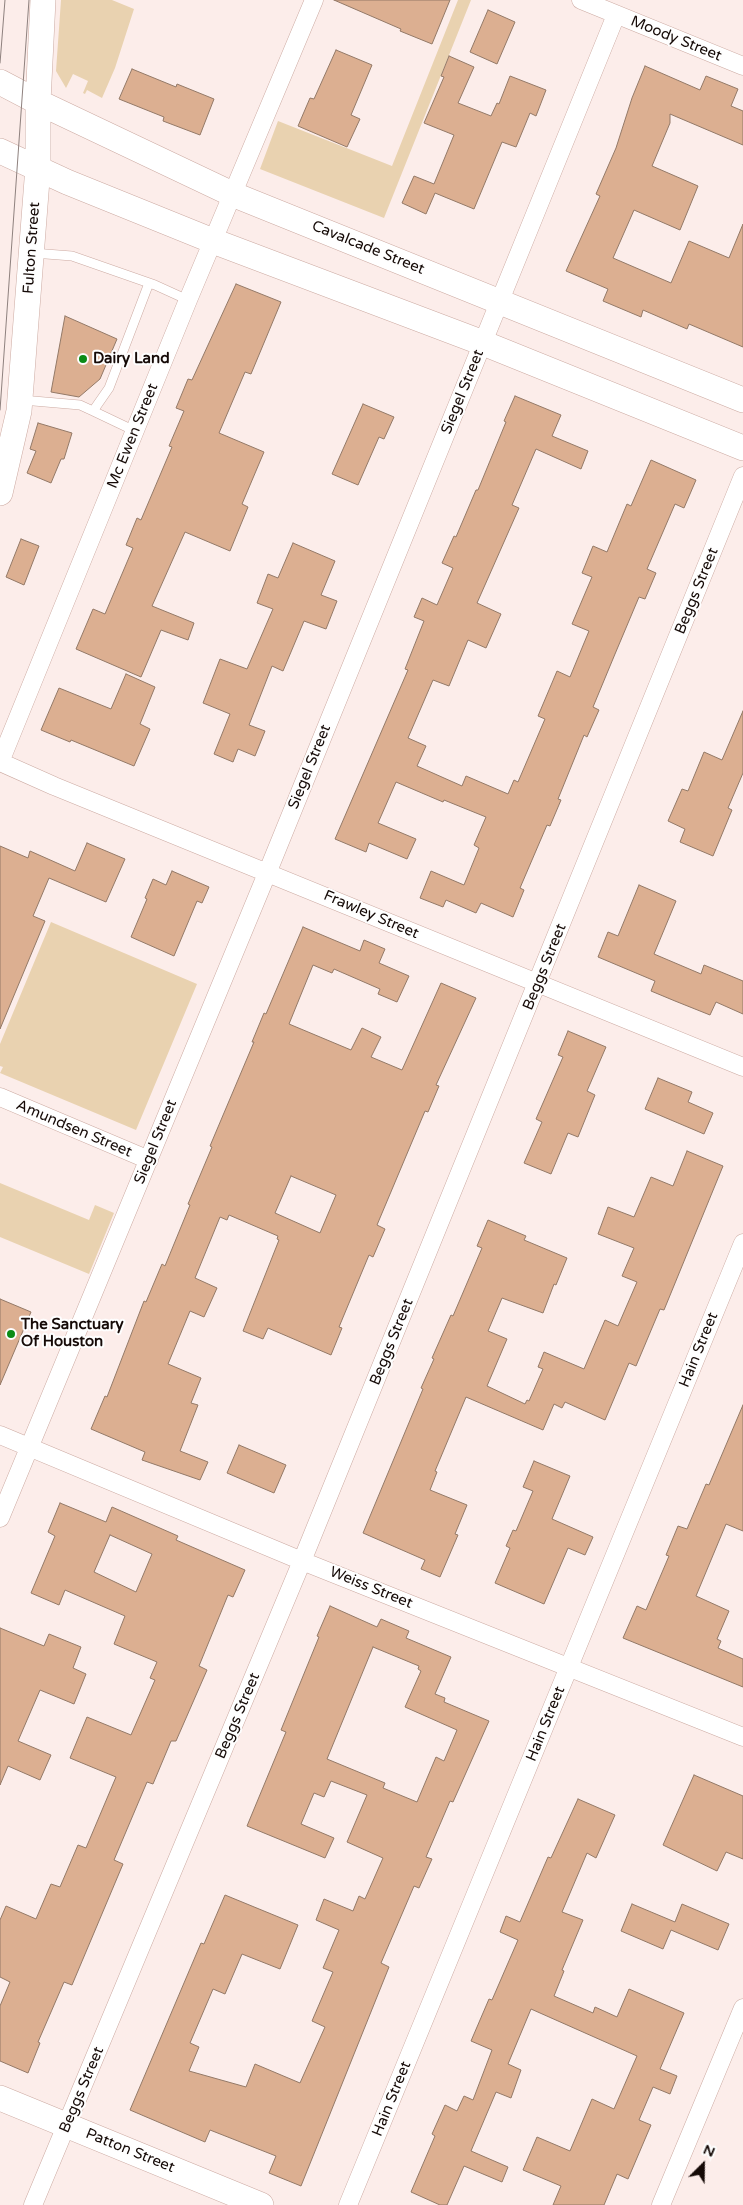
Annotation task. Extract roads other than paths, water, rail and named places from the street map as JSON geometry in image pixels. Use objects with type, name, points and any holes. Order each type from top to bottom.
[{"type":"main road","name":"Fulton Street","points":[[0,493],[12,448],[20,399],[38,168],[38,102],[44,0]]},
{"type":"main road","name":"Cavalcade Street","points":[[0,82],[232,194],[743,400]]},
{"type":"main road","points":[[0,101],[21,107],[38,102]]},
{"type":"main road","points":[[0,150],[74,185],[213,241],[483,343],[743,448]]},
{"type":"main road","name":"Patton Street","points":[[0,2098],[261,2205]]},
{"type":"street","name":"Mc Ewen Street","points":[[0,762],[188,300],[314,0]]},
{"type":"street","name":"Moody Street","points":[[581,0],[743,66]]},
{"type":"street","name":"Siegel Street","points":[[0,1518],[268,871],[616,15]]},
{"type":"street","name":"Beggs Street","points":[[33,2205],[302,1561],[743,476]]},
{"type":"street","name":"Frawley Street","points":[[0,762],[743,1067]]},
{"type":"street","name":"Amundsen Street","points":[[0,1097],[149,1160]]},
{"type":"street","name":"Hain Street","points":[[348,2205],[743,1243]]},
{"type":"street","name":"Weiss Street","points":[[0,1435],[302,1561],[743,1737]]},
{"type":"street","points":[[661,2205],[743,2008]]},
{"type":"lane","points":[[32,253],[72,256],[149,283],[188,300]]},
{"type":"lane","points":[[93,411],[108,388],[149,283]]},
{"type":"lane","points":[[20,399],[80,406],[135,431]]},
{"type":"tram line","points":[[0,63],[5,0]]},
{"type":"tram line","points":[[0,410],[29,0]]},
{"type":"place","name":"Dairy Land","points":[[83,359]]},
{"type":"place","name":"The Sanctuary Of Houston","points":[[11,1334]]}]
